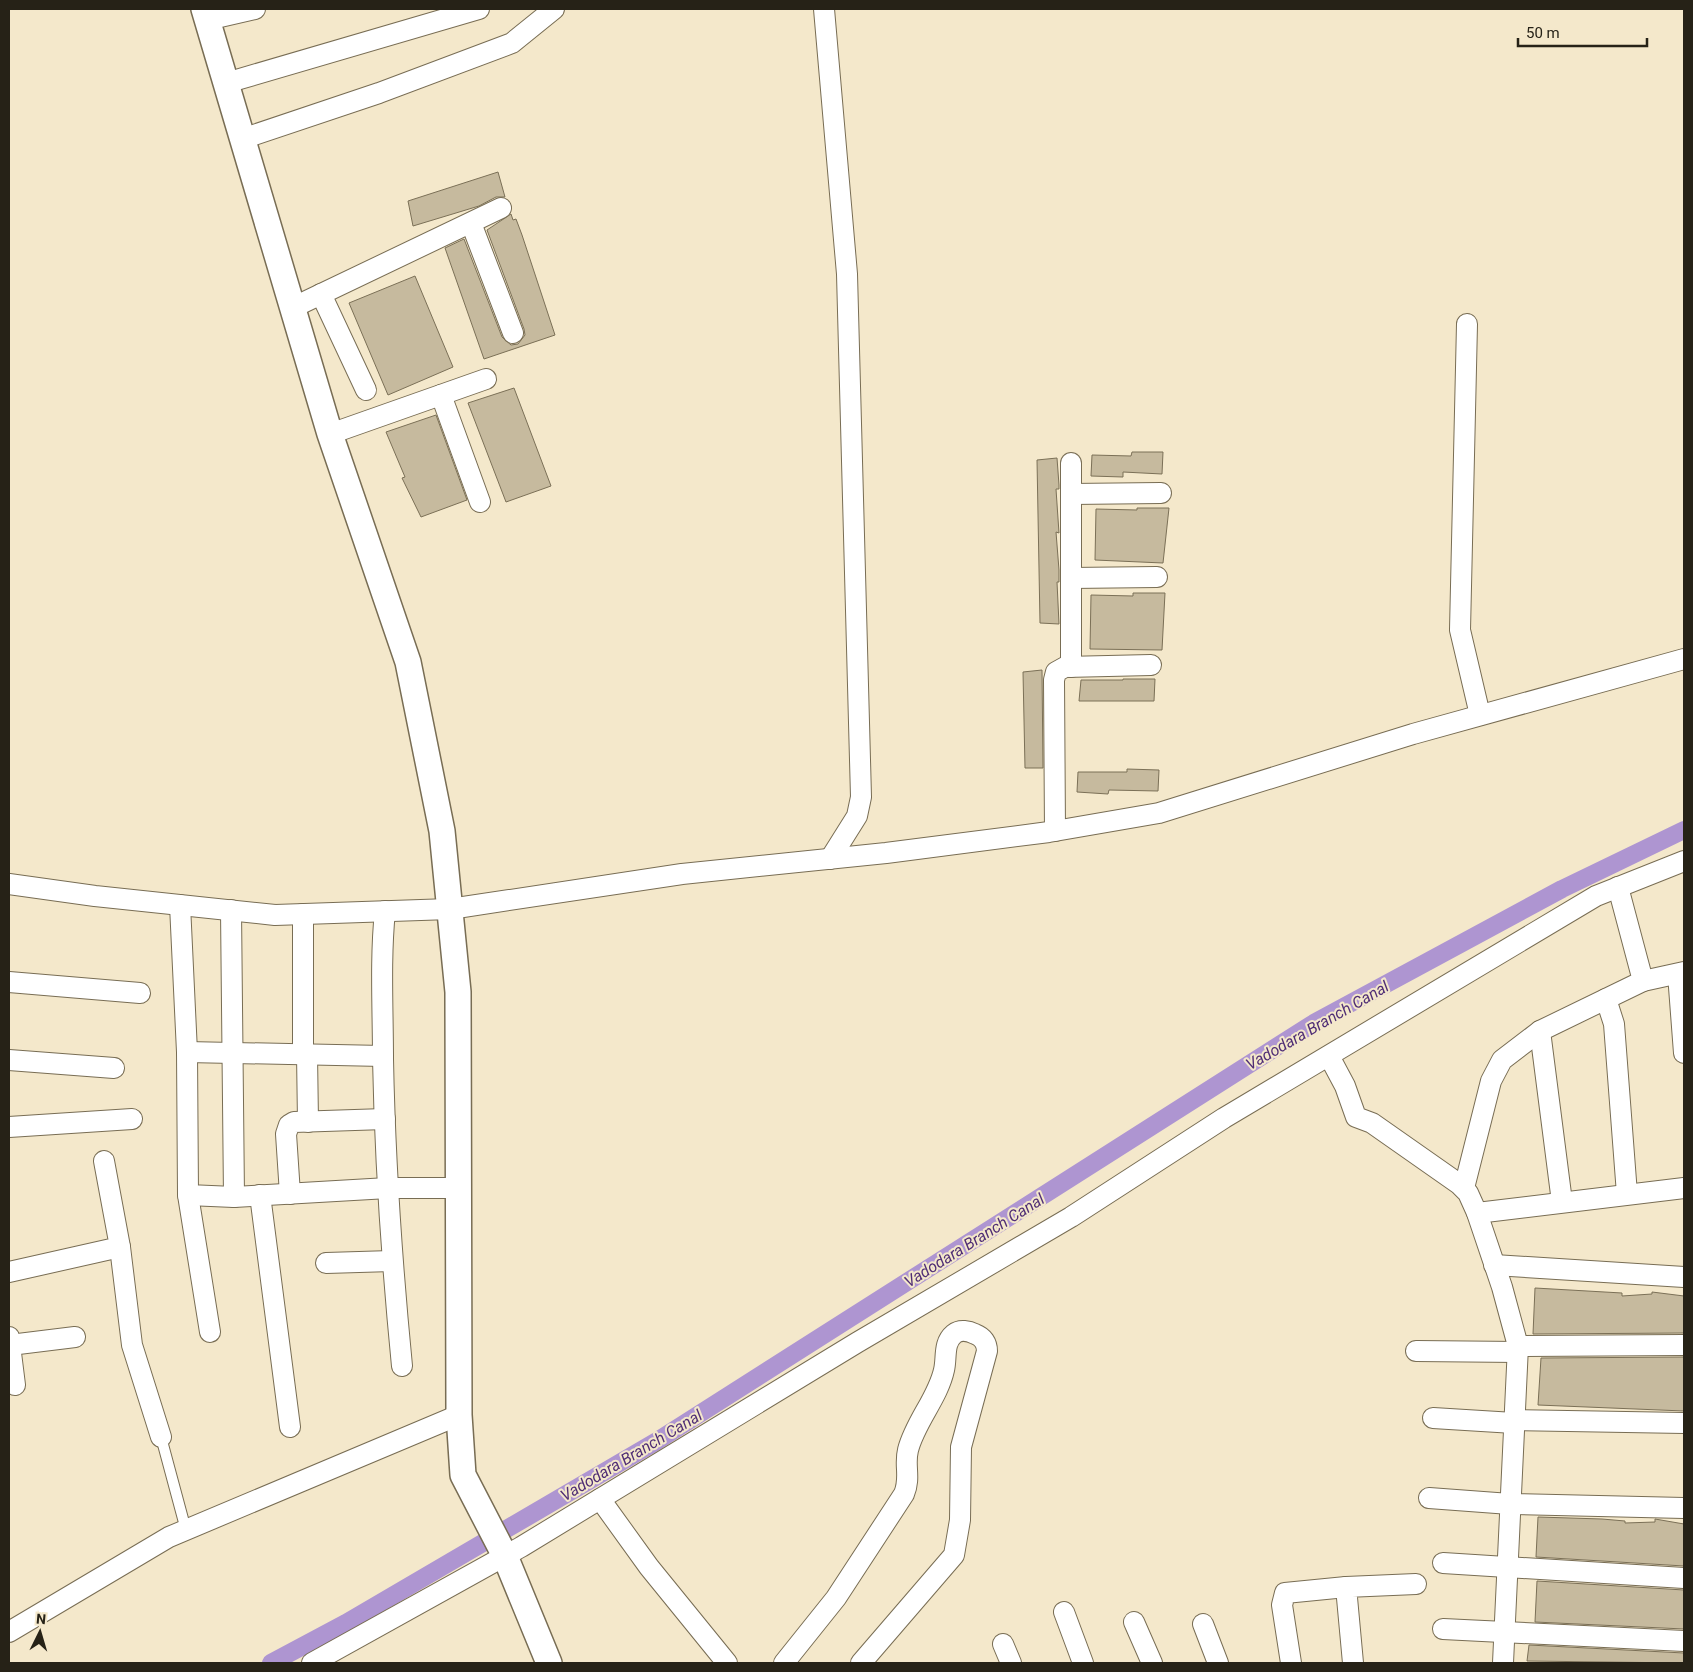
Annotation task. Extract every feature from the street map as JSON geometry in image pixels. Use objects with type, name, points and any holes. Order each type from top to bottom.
[{"type":"street","points":[[255,9],[205,14],[330,434],[408,662],[442,831],[458,992],[460,1415],[463,1475],[503,1552],[546,1662]]},
{"type":"street","points":[[226,83],[479,9]]},
{"type":"street","points":[[824,9],[847,274],[861,797],[857,816],[830,859]]},
{"type":"street","points":[[242,139],[379,93],[512,43],[545,11]]},
{"type":"street","points":[[292,308],[501,208]]},
{"type":"street","points":[[471,223],[512,333]]},
{"type":"street","points":[[322,294],[366,390]]},
{"type":"street","points":[[1467,324],[1460,630],[1480,715]]},
{"type":"street","points":[[330,434],[486,379]]},
{"type":"street","points":[[441,395],[480,502]]},
{"type":"street","points":[[1071,463],[1071,668]]},
{"type":"street","points":[[1071,494],[1161,493]]},
{"type":"street","points":[[1071,578],[1157,578]]},
{"type":"street","points":[[9,884],[275,915],[450,909],[682,874],[830,859],[1054,831],[1159,813],[1480,715],[1684,659]]},
{"type":"street","points":[[1054,831],[1054,680],[1056,672],[1071,668],[1151,665]]},
{"type":"street","points":[[312,1663],[503,1552],[600,1499],[858,1342],[1071,1217],[1224,1118],[1587,901],[1684,861]]},
{"type":"street","points":[[1618,887],[1643,981]]},
{"type":"street","points":[[180,905],[187,1052],[188,1195],[210,1332]]},
{"type":"street","points":[[232,910],[234,1197]]},
{"type":"street","points":[[385,911],[381,950],[384,1119],[392,1261],[402,1366]]},
{"type":"street","points":[[304,914],[305,1054],[308,1122]]},
{"type":"street","points":[[1464,1188],[1491,1081],[1502,1060],[1540,1031],[1643,981],[1681,973],[1684,1053]]},
{"type":"street","points":[[9,982],[140,993]]},
{"type":"street","points":[[1606,999],[1614,1024],[1627,1194]]},
{"type":"street","points":[[1540,1031],[1562,1202]]},
{"type":"street","points":[[187,1052],[383,1056]]},
{"type":"street","points":[[1329,1056],[1345,1086],[1355,1115],[1372,1123],[1464,1188],[1477,1213],[1494,1265],[1518,1349],[1503,1663]]},
{"type":"street","points":[[9,1060],[114,1068]]},
{"type":"street","points":[[9,1127],[132,1119]]},
{"type":"street","points":[[290,1194],[286,1130],[289,1125],[294,1122],[384,1119]]},
{"type":"street","points":[[104,1161],[120,1247],[132,1345],[161,1437]]},
{"type":"street","points":[[188,1195],[234,1197],[388,1188],[460,1188]]},
{"type":"street","points":[[1477,1213],[1684,1188]]},
{"type":"street","points":[[260,1195],[290,1427]]},
{"type":"street","points":[[9,1272],[120,1247]]},
{"type":"street","points":[[326,1263],[392,1261]]},
{"type":"street","points":[[1494,1265],[1684,1277]]},
{"type":"street","points":[[784,1663],[836,1598],[904,1494],[909,1482],[908,1449],[944,1370],[947,1346],[954,1334],[962,1330],[975,1334],[983,1339],[987,1345],[987,1351],[962,1447],[960,1520],[954,1555],[861,1663]]},
{"type":"street","points":[[15,1385],[9,1341],[75,1338]]},
{"type":"street","points":[[1416,1351],[1684,1345]]},
{"type":"street","points":[[9,1632],[169,1537],[460,1415]]},
{"type":"street","points":[[1433,1418],[1514,1422],[1684,1423]]},
{"type":"street","points":[[1429,1498],[1510,1504],[1684,1508]]},
{"type":"street","points":[[600,1499],[649,1567],[727,1663]]},
{"type":"street","points":[[1443,1563],[1684,1578]]},
{"type":"street","points":[[1291,1663],[1282,1605],[1285,1593],[1346,1587],[1416,1584]]},
{"type":"street","points":[[1346,1587],[1353,1663]]},
{"type":"street","points":[[1064,1612],[1083,1663]]},
{"type":"street","points":[[1134,1622],[1152,1663]]},
{"type":"street","points":[[1203,1624],[1218,1663]]},
{"type":"street","points":[[1443,1629],[1504,1634],[1684,1641]]},
{"type":"street","points":[[1004,1644],[1011,1663]]},
{"type":"lane","points":[[161,1437],[186,1530]]},
{"type":"building","points":[[498,172],[505,197],[496,197],[479,206],[413,226],[408,201]]},
{"type":"building","points":[[511,214],[513,220],[516,219],[522,235],[555,335],[484,359],[445,248],[464,239],[502,337],[511,345],[518,344],[525,335],[524,329],[487,230]]},
{"type":"building","points":[[415,276],[453,367],[388,395],[349,303]]},
{"type":"building","points":[[514,388],[551,486],[506,502],[468,403]]},
{"type":"building","points":[[436,415],[467,500],[421,517],[402,478],[405,477],[386,432]]},
{"type":"building","points":[[1132,452],[1163,452],[1162,474],[1123,472],[1123,477],[1091,476],[1092,455],[1131,456]]},
{"type":"building","points":[[1057,458],[1059,489],[1056,489],[1059,533],[1056,532],[1059,570],[1059,582],[1057,582],[1059,624],[1040,623],[1037,460]]},
{"type":"building","points":[[1137,508],[1169,508],[1163,563],[1095,560],[1096,509],[1137,510]]},
{"type":"building","points":[[1133,593],[1165,593],[1162,650],[1090,649],[1091,595],[1133,596]]},
{"type":"building","points":[[1042,670],[1043,768],[1025,768],[1023,672]]},
{"type":"building","points":[[1155,679],[1154,701],[1079,701],[1081,680]]},
{"type":"building","points":[[1127,769],[1159,770],[1158,791],[1109,790],[1108,794],[1077,792],[1078,772],[1127,772]]},
{"type":"building","points":[[1535,1288],[1622,1293],[1622,1296],[1652,1294],[1652,1292],[1684,1296],[1684,1333],[1533,1334]]},
{"type":"building","points":[[1684,1357],[1684,1411],[1538,1405],[1541,1358]]},
{"type":"building","points":[[1538,1517],[1602,1519],[1625,1521],[1625,1523],[1655,1522],[1655,1519],[1684,1524],[1684,1566],[1536,1557]]},
{"type":"building","points":[[1537,1581],[1684,1590],[1684,1629],[1535,1622]]},
{"type":"building","points":[[1529,1645],[1684,1653],[1684,1663],[1527,1661]]},
{"type":"waterway","name":"Vadodara Branch Canal","points":[[271,1663],[346,1623],[657,1441],[1314,1023],[1562,889],[1684,830]]}]
